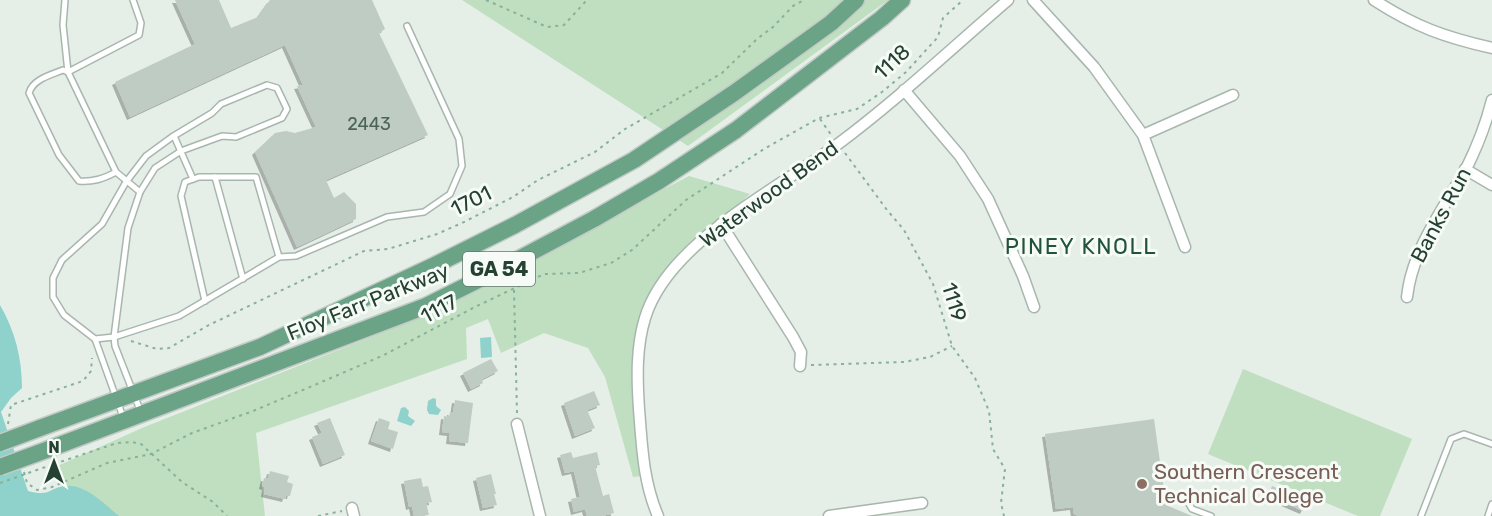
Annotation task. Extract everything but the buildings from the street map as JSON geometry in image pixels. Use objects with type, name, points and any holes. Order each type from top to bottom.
[{"type":"main road","name":"Floy Farr Parkway","points":[[0,443],[260,347],[445,260],[634,160],[734,93],[831,22],[856,0]]},
{"type":"main road","name":"Floy Farr Parkway","points":[[0,467],[51,457],[124,421],[426,306],[594,219],[659,181],[736,130],[882,18],[902,0]]},
{"type":"street","name":"Waterwood Bend","points":[[658,516],[643,465],[638,371],[644,320],[663,282],[684,257],[722,224],[838,144],[1008,0]]},
{"type":"street","points":[[1033,0],[1094,66],[1143,135],[1185,247]]},
{"type":"street","points":[[1374,0],[1410,22],[1433,32],[1492,48]]},
{"type":"street","points":[[904,90],[960,156],[988,199],[1023,276],[1034,307]]},
{"type":"street","points":[[1143,135],[1233,95]]},
{"type":"street","name":"Banks Run","points":[[1407,297],[1408,281],[1415,262],[1465,169],[1487,120],[1492,100]]},
{"type":"street","points":[[1465,169],[1492,185]]},
{"type":"street","points":[[722,224],[793,337],[801,352],[800,366]]},
{"type":"street","points":[[517,424],[540,516]]},
{"type":"street","points":[[829,516],[922,503]]},
{"type":"lane","points":[[65,0],[63,25],[68,72],[116,172],[140,192]]},
{"type":"lane","points":[[116,172],[106,178],[91,182],[79,181],[59,155],[29,93],[37,81],[63,70],[68,72],[139,35],[141,23],[133,0]]},
{"type":"lane","points":[[95,339],[114,337],[179,316],[279,257],[296,256],[387,217],[424,212],[450,194],[462,166],[459,139],[407,27]]},
{"type":"lane","points":[[124,421],[95,339],[64,315],[53,297],[53,278],[62,260],[102,224],[126,182],[146,156],[174,136],[212,114],[220,104],[267,85],[277,88],[287,109],[282,118],[236,137],[222,136],[180,151],[155,168],[140,192],[128,228],[114,337],[115,346],[142,415]]},
{"type":"lane","points":[[174,136],[193,179]]},
{"type":"lane","points":[[205,301],[181,196],[185,182],[215,177],[256,177],[279,257]]},
{"type":"lane","points":[[215,177],[243,279]]},
{"type":"lane","points":[[1421,516],[1451,439],[1464,434],[1492,444]]},
{"type":"lane","points":[[1186,499],[1192,509],[1211,516]]},
{"type":"lane","points":[[1488,516],[1492,504]]},
{"type":"path","points":[[486,0],[547,27],[564,25],[587,0]]},
{"type":"path","name":"1701","points":[[115,346],[133,341],[157,349],[169,348],[209,325],[364,251],[388,249],[437,234],[462,223],[513,197],[538,180],[595,152],[624,129],[722,73],[793,6],[804,0]]},
{"type":"path","name":"1118","points":[[819,118],[857,109],[882,92],[906,72],[938,37],[943,18],[963,0]]},
{"type":"path","name":"1119","points":[[819,118],[904,230],[933,284],[952,346],[975,378],[989,411],[993,449],[1005,469],[1001,503],[1004,516]]},
{"type":"path","name":"1117","points":[[151,454],[192,433],[253,411],[384,355],[544,274],[579,273],[611,262],[632,250],[686,200],[764,149],[819,118]]},
{"type":"path","points":[[514,290],[517,424]]},
{"type":"path","points":[[800,366],[904,362],[930,357],[952,346]]},
{"type":"path","points":[[0,483],[51,457],[132,442],[141,444],[182,482],[213,502],[227,516]]},
{"type":"path","points":[[318,516],[353,512]]},
{"type":"green space","points":[[462,0],[888,0],[688,146]]},
{"type":"green space","points":[[689,176],[750,194],[676,261],[646,303],[634,374],[642,476],[633,477],[605,377],[588,348],[544,333],[501,353],[488,319],[466,328],[467,359],[256,433],[265,516],[101,516],[67,489],[51,469],[142,428],[424,316]]},
{"type":"green space","points":[[1243,369],[1412,439],[1380,516],[1358,516],[1208,454]]},
{"type":"water","points":[[0,305],[17,345],[22,388],[1,412],[28,491],[45,493],[59,487],[73,486],[87,491],[119,516],[0,516]]},
{"type":"water","points":[[491,337],[492,357],[481,358],[480,338]]},
{"type":"water","points":[[436,399],[436,406],[441,410],[438,415],[429,414],[427,410],[428,401]]},
{"type":"water","points":[[405,407],[409,411],[408,416],[415,421],[411,426],[397,421],[401,408]]},
{"type":"place","name":"Southern Crescent Technical College","points":[[1142,484]]},
{"type":"district","name":"PINEY KNOLL","points":[[1081,246]]}]
